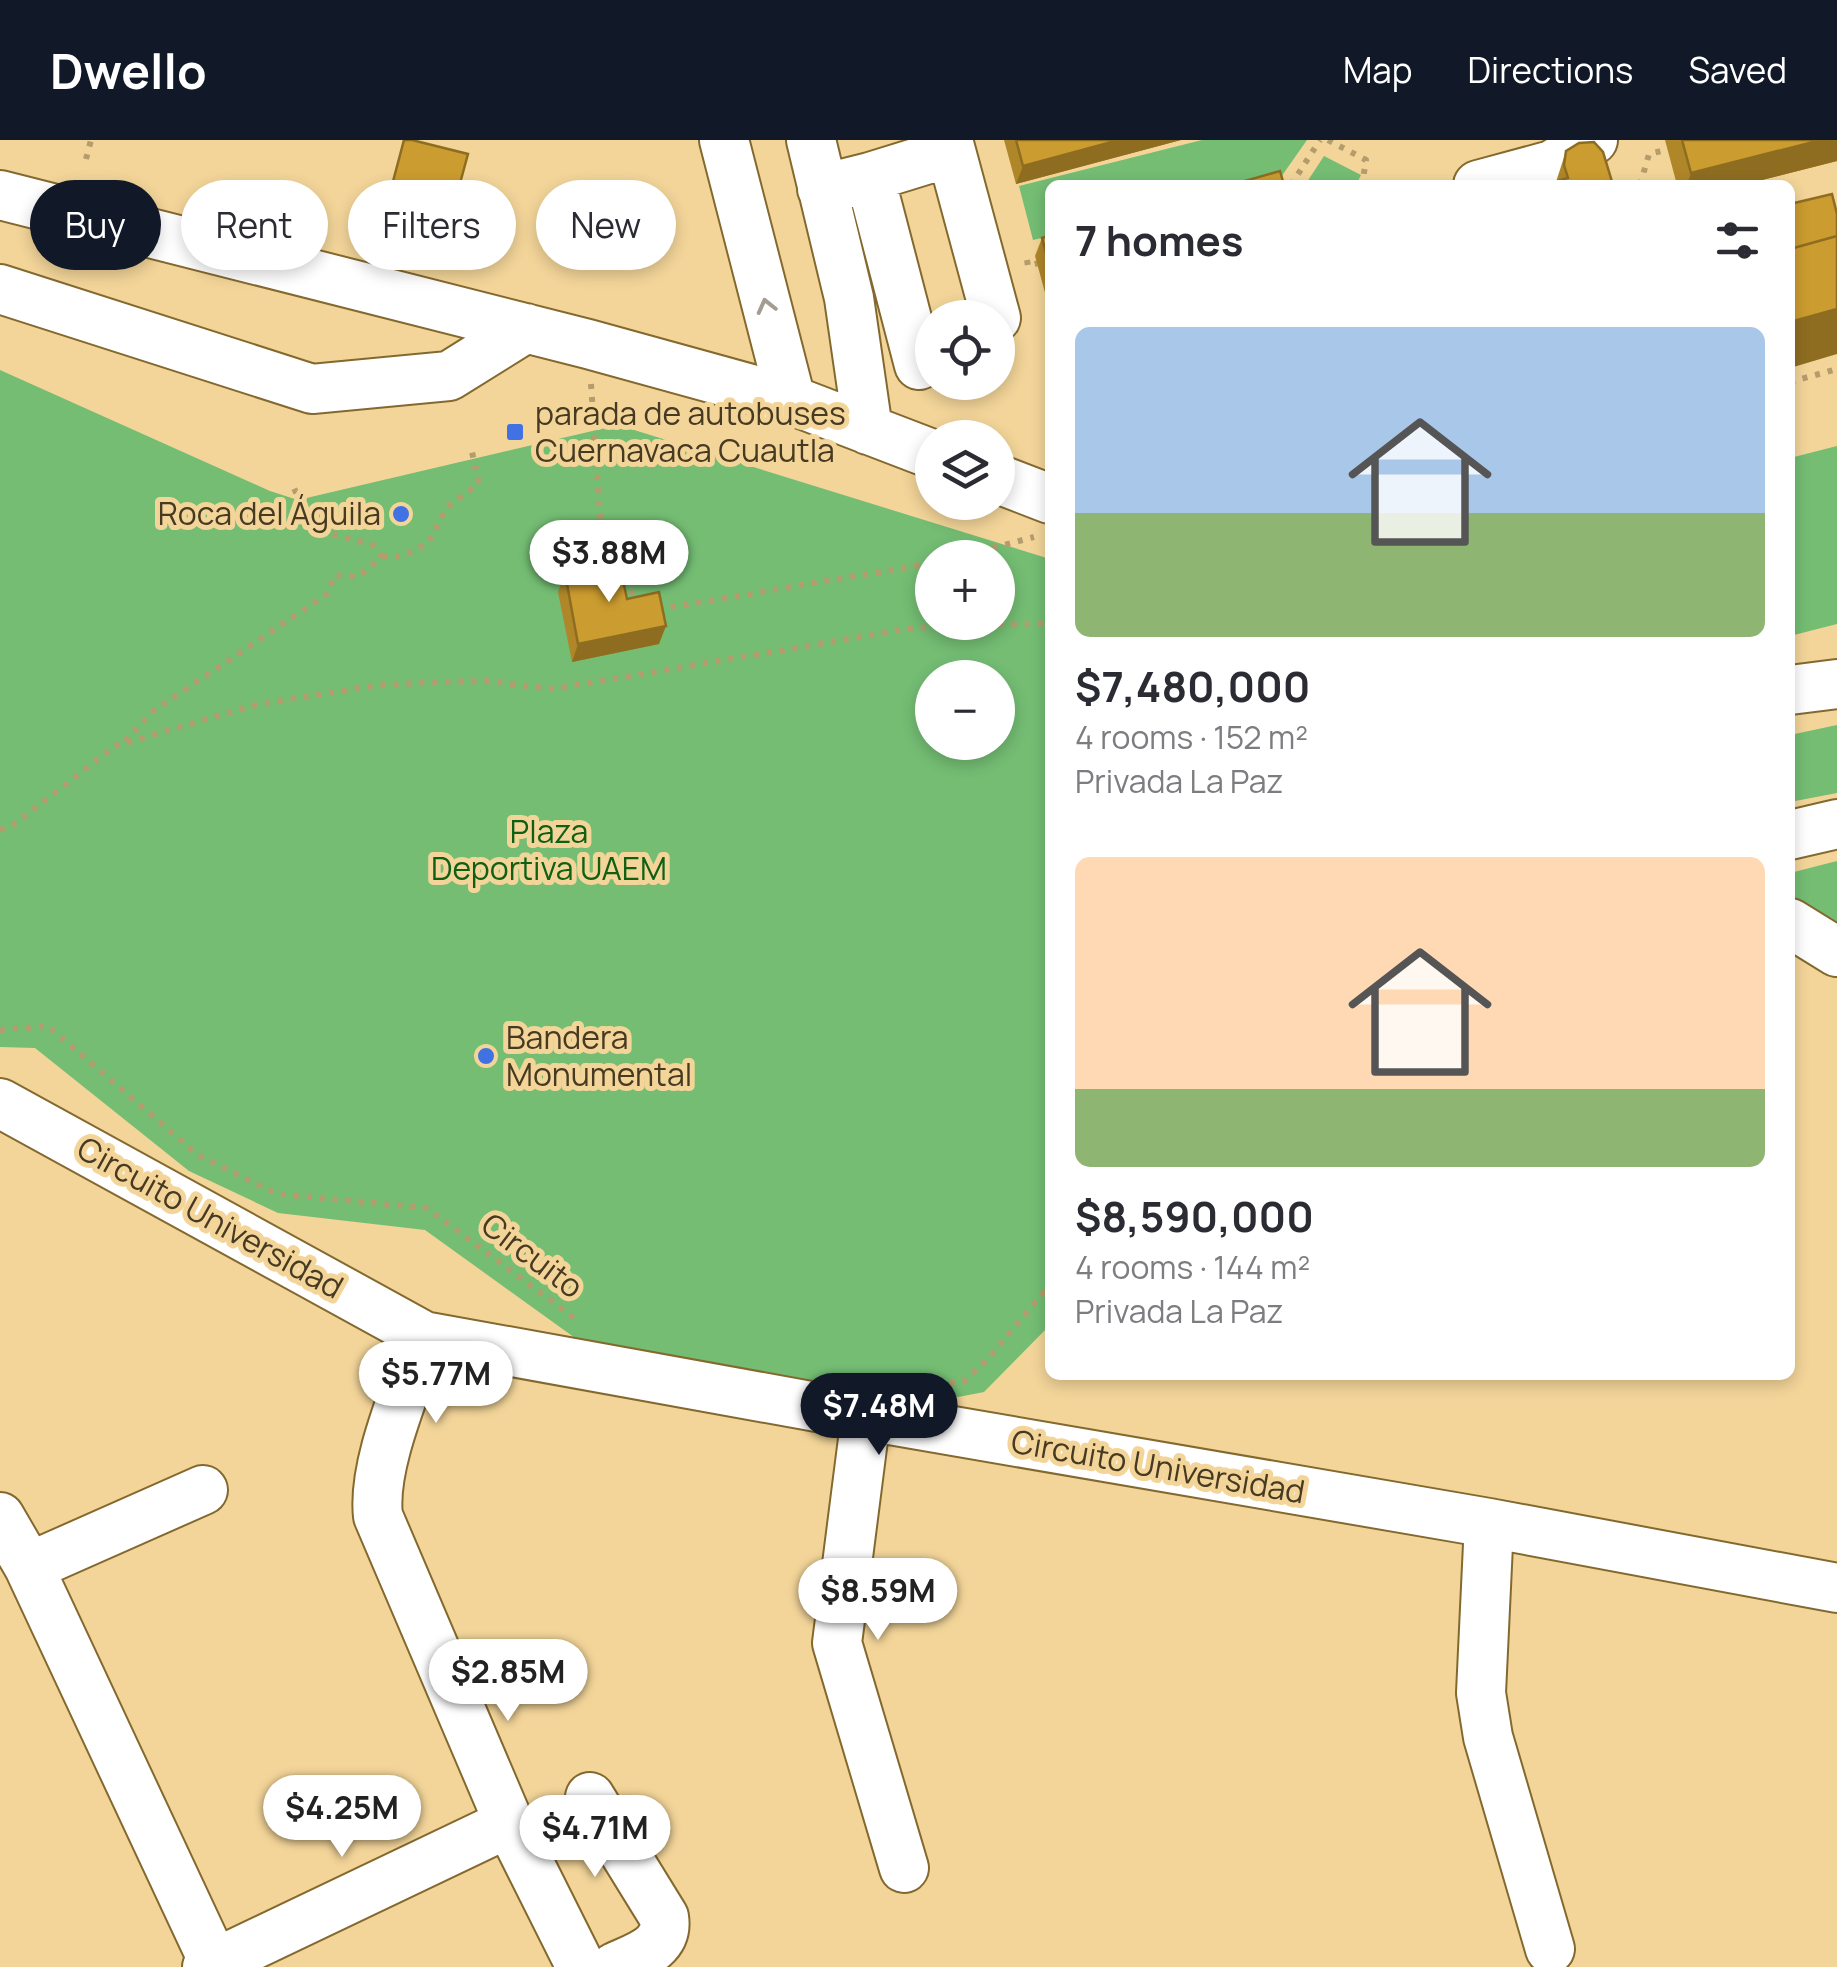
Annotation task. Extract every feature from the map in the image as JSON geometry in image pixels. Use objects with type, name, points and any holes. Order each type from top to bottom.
[{"type":"street","points":[[724,140],[791,400]]},
{"type":"street","points":[[810,140],[849,298],[868,430]]},
{"type":"street","points":[[1496,180],[1552,165],[1593,140]]},
{"type":"street","points":[[822,189],[870,177],[949,146],[991,300]]},
{"type":"street","points":[[870,177],[915,328]]},
{"type":"street","points":[[0,195],[588,344],[791,400],[915,448]]},
{"type":"street","points":[[0,289],[312,389],[450,376],[526,328]]},
{"type":"street","points":[[858,361],[915,364]]},
{"type":"street","points":[[1015,486],[1045,497]]},
{"type":"street","points":[[1795,689],[1837,684]]},
{"type":"street","points":[[1795,834],[1837,824]]},
{"type":"street","points":[[1795,926],[1837,952]]},
{"type":"street","name":"Circuito Universidad","points":[[0,1103],[424,1336],[1837,1588]]},
{"type":"street","points":[[424,1336],[381,1467],[376,1498],[382,1531],[509,1823],[581,1967]]},
{"type":"street","points":[[866,1416],[837,1644],[904,1868]]},
{"type":"street","points":[[29,1568],[203,1490]]},
{"type":"street","points":[[0,1518],[29,1568],[213,1966],[509,1823]]},
{"type":"street","points":[[1488,1523],[1481,1693],[1488,1736],[1550,1949]]},
{"type":"street","points":[[590,1797],[664,1917],[664,1935],[653,1948],[615,1967]]},
{"type":"path","points":[[86,159],[91,140]]},
{"type":"path","points":[[1296,180],[1320,140]]},
{"type":"path","points":[[1328,140],[1366,160],[1363,180]]},
{"type":"path","points":[[1641,180],[1649,154],[1686,145]]},
{"type":"path","points":[[1023,248],[1028,266],[1045,261]]},
{"type":"path","points":[[588,344],[604,558],[622,586],[645,603],[666,608],[915,566]]},
{"type":"path","points":[[1795,381],[1837,369]]},
{"type":"path","points":[[0,830],[12,826],[129,739],[152,712],[327,594],[335,575],[357,577],[382,557],[403,556],[428,543],[447,507],[479,483],[472,452]]},
{"type":"path","points":[[292,486],[313,529],[373,545],[382,557]]},
{"type":"path","points":[[1015,541],[1045,533]]},
{"type":"path","points":[[115,746],[251,706],[370,686],[486,682],[553,690],[913,628],[1045,624]]},
{"type":"path","name":"Circuito","points":[[0,1030],[48,1026],[198,1155],[277,1194],[426,1208],[579,1322]]},
{"type":"path","points":[[925,1385],[963,1382],[988,1360],[1045,1292]]},
{"type":"green space","points":[[1202,140],[1307,140],[1281,177],[1269,180],[1045,180],[1045,237],[1033,240],[1019,186]]},
{"type":"green space","points":[[1324,156],[1361,175],[1358,180],[1308,180]]},
{"type":"green space","name":"Plaza Deportiva UAEM","points":[[0,370],[298,500],[618,425],[989,540],[915,540],[915,640],[1015,640],[1015,548],[1045,557],[1045,1330],[984,1392],[907,1407],[589,1348],[425,1230],[278,1213],[189,1171],[35,1048],[0,1047]]},
{"type":"green space","points":[[1837,446],[1837,624],[1795,635],[1795,457]]},
{"type":"green space","points":[[1837,725],[1837,793],[1795,801],[1795,734]]},
{"type":"green space","points":[[1837,861],[1837,926],[1795,901],[1795,872]]},
{"type":"building","points":[[404,140],[468,154],[461,180],[393,180]]},
{"type":"building","points":[[1016,140],[1119,140],[1023,166]]},
{"type":"building","points":[[1682,140],[1821,140],[1691,173]]},
{"type":"building","points":[[1594,142],[1603,152],[1611,180],[1561,180],[1568,178],[1564,165],[1566,151],[1579,143]]},
{"type":"building","points":[[1280,171],[1283,180],[1248,180]]},
{"type":"building","points":[[1832,194],[1837,236],[1795,248],[1795,203]]},
{"type":"building","points":[[1837,236],[1837,309],[1795,321],[1795,248]]},
{"type":"building","points":[[619,562],[627,599],[659,592],[666,626],[578,644],[565,573]]},
{"type":"place","name":"parada de autobuses Cuernavaca Cuautla","points":[[515,432]]},
{"type":"place","name":"Roca del Águila","points":[[401,514]]},
{"type":"place","name":"Bandera Monumental","points":[[486,1056]]}]
